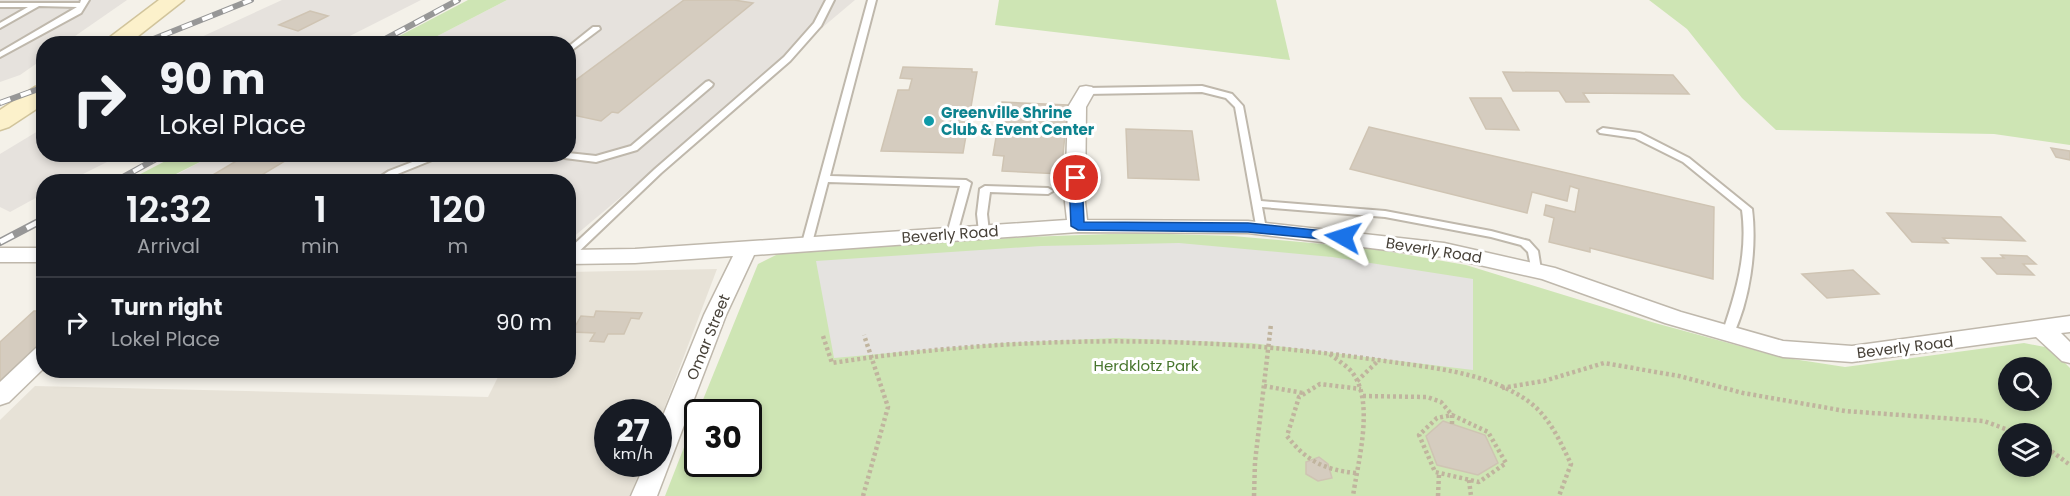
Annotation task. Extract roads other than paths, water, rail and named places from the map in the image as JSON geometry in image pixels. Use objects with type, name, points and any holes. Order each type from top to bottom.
[{"type":"street","points":[[123,36],[173,0]]},
{"type":"street","points":[[1078,226],[1075,202],[1077,107],[1086,91]]},
{"type":"street","points":[[5,120],[36,98]]},
{"type":"street","name":"Beverly Road","points":[[576,257],[635,256],[1078,226],[1262,229],[1444,250],[1536,270],[1673,318],[1783,349],[1852,354],[2070,324]]},
{"type":"street","name":"Omar Street","points":[[672,426],[715,315],[747,248]]},
{"type":"street","points":[[0,255],[36,255]]},
{"type":"street","points":[[2041,328],[2070,356]]},
{"type":"street","points":[[0,396],[36,362]]},
{"type":"street","name":"Omar Street","points":[[644,496],[652,477]]},
{"type":"lane","points":[[576,249],[658,171],[787,59],[818,24],[830,0]]},
{"type":"lane","points":[[807,243],[872,0]]},
{"type":"lane","points":[[0,5],[84,3]]},
{"type":"lane","points":[[0,55],[52,27],[84,3]]},
{"type":"lane","points":[[0,26],[38,4]]},
{"type":"lane","points":[[576,45],[596,29]]},
{"type":"lane","points":[[576,156],[596,159],[634,147],[709,84]]},
{"type":"lane","points":[[1086,91],[1202,89],[1229,96],[1239,106],[1262,229]]},
{"type":"lane","points":[[1603,131],[1637,135],[1686,160],[1747,209],[1749,222],[1745,287],[1728,334]]},
{"type":"lane","points":[[390,174],[422,162]]},
{"type":"lane","points":[[824,179],[966,183],[952,234]]},
{"type":"lane","points":[[984,232],[982,214],[985,189],[1048,191]]},
{"type":"lane","points":[[1257,204],[1385,214],[1491,234],[1525,243],[1533,251],[1536,270]]},
{"type":"railway","points":[[161,36],[251,0]]},
{"type":"railway","points":[[391,36],[458,0]]},
{"type":"railway","points":[[0,103],[36,90]]},
{"type":"railway","points":[[129,174],[150,162]]},
{"type":"railway","points":[[0,242],[36,223]]},
{"type":"place","name":"Greenville Shrine Club & Event Center","points":[[929,121]]},
{"type":"park label","name":"Herdklotz Park","points":[[1146,365]]}]
